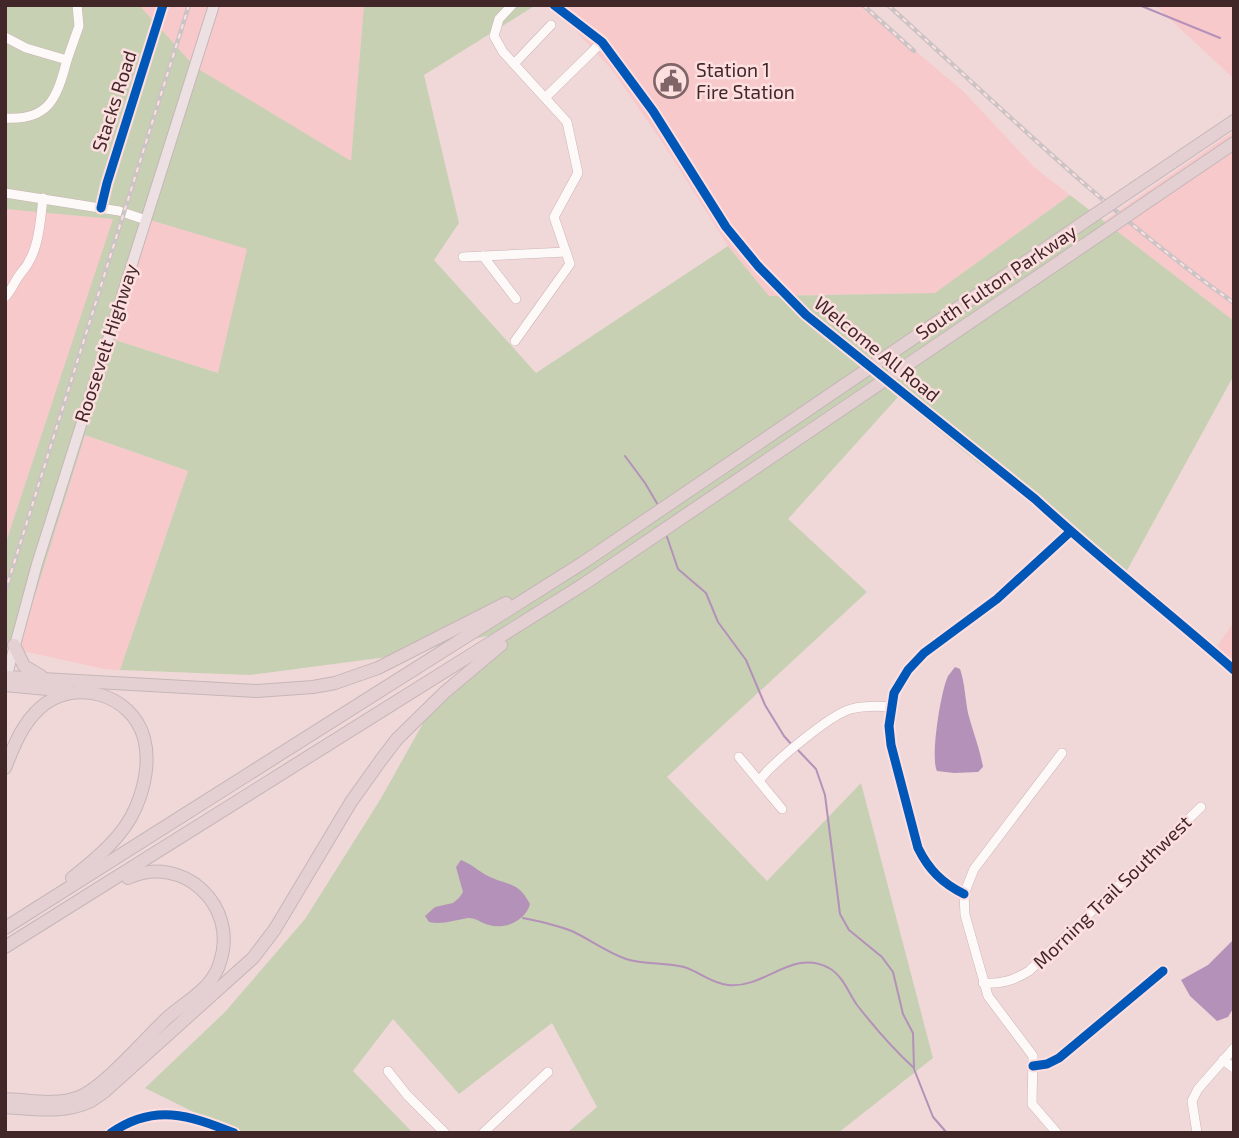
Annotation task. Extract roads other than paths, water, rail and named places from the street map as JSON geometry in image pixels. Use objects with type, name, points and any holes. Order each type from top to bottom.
[{"type":"highway","name":"South Fulton Parkway","points":[[584,562],[1234,121]]},
{"type":"highway","name":"South Fulton Parkway","points":[[584,584],[1234,143]]},
{"type":"highway","points":[[6,681],[48,679],[257,691],[335,683],[379,668],[584,562]]},
{"type":"highway","points":[[5,927],[584,562]]},
{"type":"highway","points":[[5,947],[584,584]]},
{"type":"highway","points":[[5,1107],[54,1110],[81,1106],[92,1101],[240,971],[275,929],[351,802],[397,739],[466,674],[584,584]]},
{"type":"highway","points":[[14,645],[24,666],[48,679]]},
{"type":"highway","points":[[5,927],[81,871],[108,846],[129,820],[143,786],[147,760],[145,742],[133,716],[117,702],[97,693],[6,681]]},
{"type":"highway","points":[[5,768],[17,739],[31,717],[47,702],[76,692]]},
{"type":"highway","points":[[5,1098],[66,1101],[93,1089],[203,989],[215,975],[222,957],[225,937],[215,907],[198,886],[174,873],[155,870],[139,873],[77,902]]},
{"type":"highway","points":[[5,1088],[34,1100]]},
{"type":"main road","name":"Roosevelt Highway","points":[[6,681],[14,645],[70,457],[214,5]]},
{"type":"street","points":[[5,118],[34,116],[47,107],[57,93],[79,26],[77,5]]},
{"type":"street","name":"Stacks Road","points":[[101,208],[163,5]]},
{"type":"street","points":[[512,5],[499,19],[494,36],[514,64],[567,122],[578,173],[554,217],[570,264],[515,341]]},
{"type":"street","name":"Welcome All Road","points":[[554,5],[602,42],[646,100],[738,242],[806,315],[1035,499],[1070,532],[1158,603],[1234,670]]},
{"type":"street","points":[[514,64],[551,25]]},
{"type":"street","points":[[5,37],[26,48],[67,60]]},
{"type":"street","points":[[546,97],[602,42]]},
{"type":"street","points":[[5,193],[101,208],[146,220]]},
{"type":"street","points":[[5,297],[27,268],[33,255],[43,198]]},
{"type":"street","points":[[463,257],[566,252]]},
{"type":"street","points":[[484,256],[516,299]]},
{"type":"street","points":[[964,894],[936,877],[918,848],[891,745],[888,726],[890,707],[902,679],[913,664],[998,599],[1070,532]]},
{"type":"street","points":[[760,781],[836,716],[849,709],[890,707]]},
{"type":"street","points":[[1057,1133],[1032,1104],[1033,1056],[995,1008],[983,984],[965,915],[964,894],[974,869],[1062,753]]},
{"type":"street","points":[[739,757],[782,809]]},
{"type":"street","name":"Morning Trail Southwest","points":[[983,984],[1002,984],[1029,971],[1201,807]]},
{"type":"street","points":[[1033,1066],[1047,1064],[1059,1058],[1163,971]]},
{"type":"street","points":[[1197,1133],[1192,1101],[1198,1089],[1234,1048]]},
{"type":"street","points":[[1223,1060],[1234,1068]]},
{"type":"street","points":[[388,1071],[407,1096],[445,1133]]},
{"type":"street","points":[[484,1133],[548,1072]]},
{"type":"street","points":[[111,1133],[141,1117],[171,1114],[202,1119],[234,1133]]},
{"type":"waterway","points":[[1139,5],[1220,38]]},
{"type":"waterway","points":[[625,456],[658,505]]},
{"type":"waterway","points":[[666,534],[678,569],[706,593],[718,622],[746,660],[765,705],[792,745]]},
{"type":"waterway","points":[[796,748],[816,769],[825,795],[840,914],[849,930],[882,957],[893,972],[903,1014],[913,1033],[914,1069],[933,1117],[947,1133]]},
{"type":"waterway","points":[[523,918],[581,935],[626,959],[684,967],[728,985],[741,985],[791,966],[816,963],[834,971],[877,1030],[914,1068]]},
{"type":"railway","points":[[5,592],[189,5]]},
{"type":"railway","points":[[863,5],[914,51]]},
{"type":"railway","points":[[888,5],[1100,197],[1143,234],[1234,303]]},
{"type":"place","name":"Station 1 Fire Station","points":[[671,81]]}]
